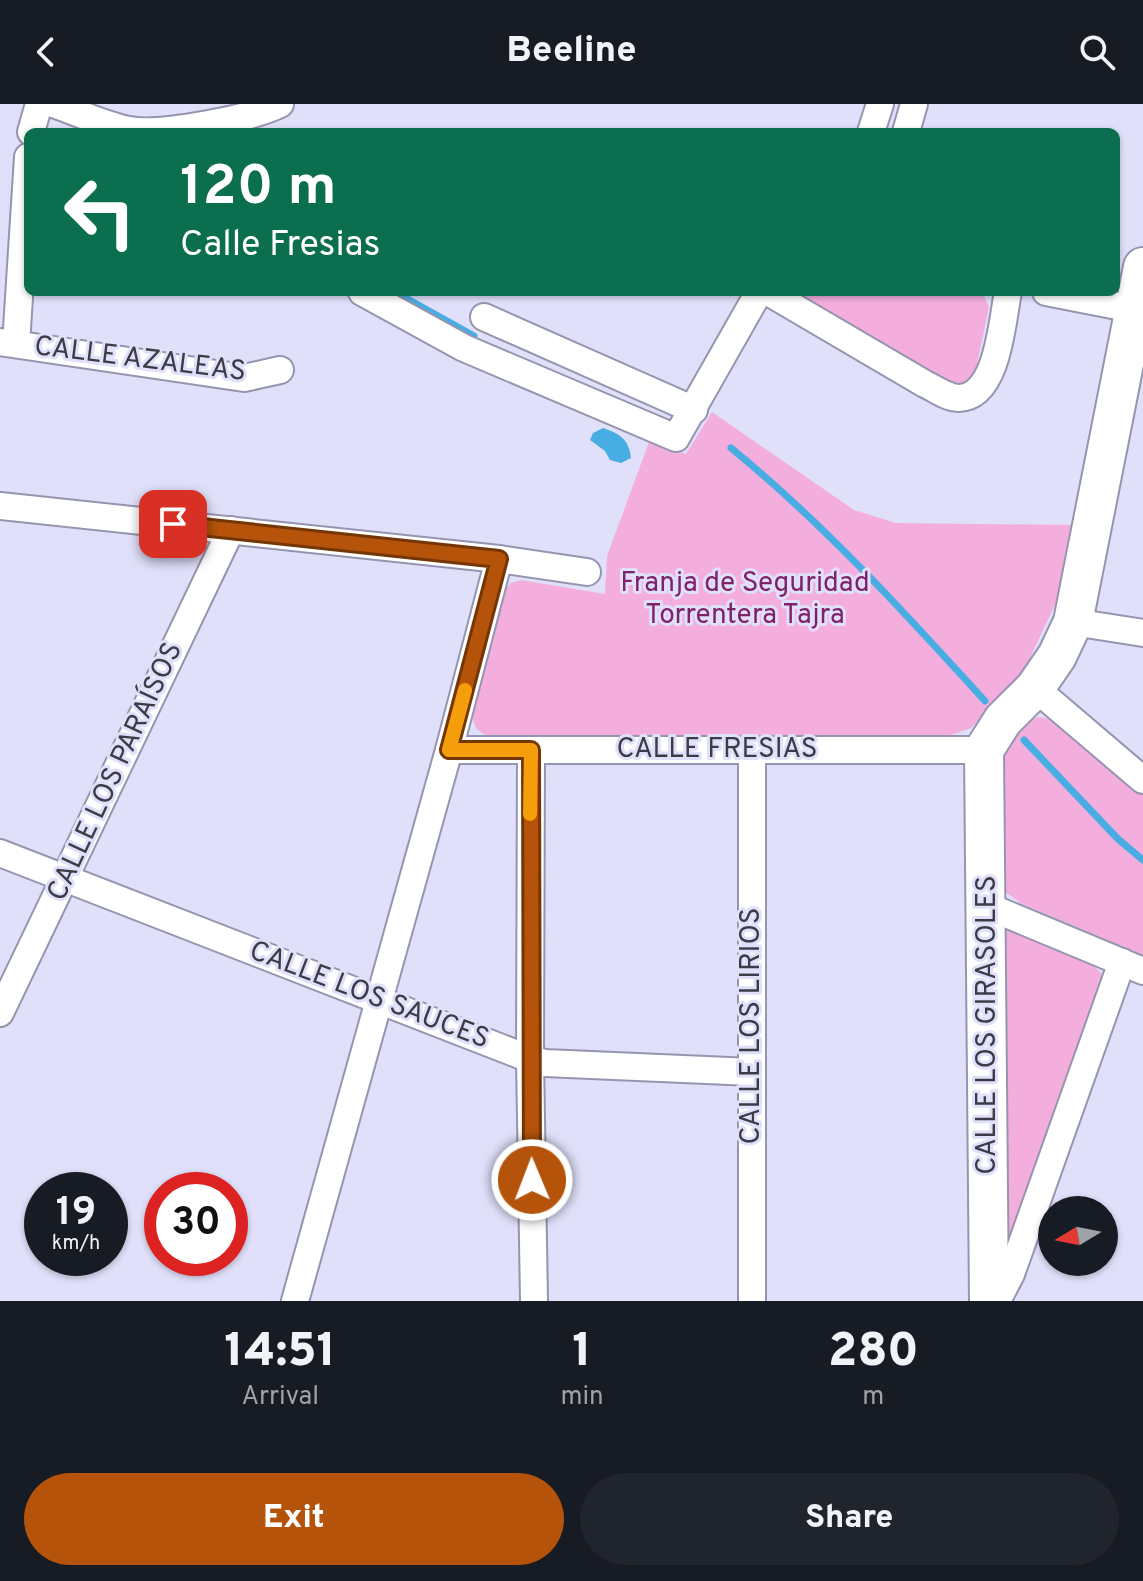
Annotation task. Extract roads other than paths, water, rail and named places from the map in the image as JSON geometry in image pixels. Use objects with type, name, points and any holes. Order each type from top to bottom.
[{"type":"street","points":[[32,128],[39,104]]},
{"type":"street","points":[[53,104],[122,128]]},
{"type":"street","points":[[143,128],[193,115],[269,110],[280,104]]},
{"type":"street","points":[[872,128],[880,104]]},
{"type":"street","points":[[907,128],[914,104]]},
{"type":"street","points":[[8,343],[24,198]]},
{"type":"street","points":[[984,750],[1003,720],[1035,688],[1057,656],[1073,622],[1139,310],[1143,267]]},
{"type":"street","points":[[369,296],[464,348],[676,438],[757,296]]},
{"type":"street","points":[[775,296],[925,384],[948,396],[960,398],[973,395],[991,374],[1007,296]]},
{"type":"street","points":[[1067,296],[1139,310]]},
{"type":"street","points":[[484,317],[694,410]]},
{"type":"street","name":"CALLE AZALEAS","points":[[8,343],[244,378],[280,370]]},
{"type":"street","points":[[0,506],[499,559],[587,572]]},
{"type":"street","name":"CALLE LOS PARAÍSOS","points":[[0,1013],[231,530]]},
{"type":"street","points":[[295,1301],[380,1001],[499,559]]},
{"type":"street","points":[[1073,622],[1143,633]]},
{"type":"street","points":[[1035,688],[1143,780]]},
{"type":"street","name":"CALLE FRESIAS","points":[[449,750],[984,750]]},
{"type":"street","points":[[531,750],[530,1059],[534,1301]]},
{"type":"street","name":"CALLE LOS LIRIOS","points":[[752,750],[752,1301]]},
{"type":"street","name":"CALLE LOS GIRASOLES","points":[[984,750],[989,1301]]},
{"type":"street","name":"CALLE LOS SAUCES","points":[[0,853],[530,1059],[545,1063],[752,1072]]},
{"type":"street","points":[[987,906],[1132,967],[1011,1274],[997,1301]]},
{"type":"water","points":[[603,428],[623,438],[631,458],[621,463],[610,460],[605,451],[590,440],[593,433]]},
{"type":"waterway","points":[[402,296],[474,336]]},
{"type":"waterway","points":[[731,448],[831,538],[985,701]]},
{"type":"waterway","points":[[1024,740],[1118,839],[1143,860]]},
{"type":"park label","name":"Franja de Seguridad Torrentera Tajra","points":[[745,600]]}]
